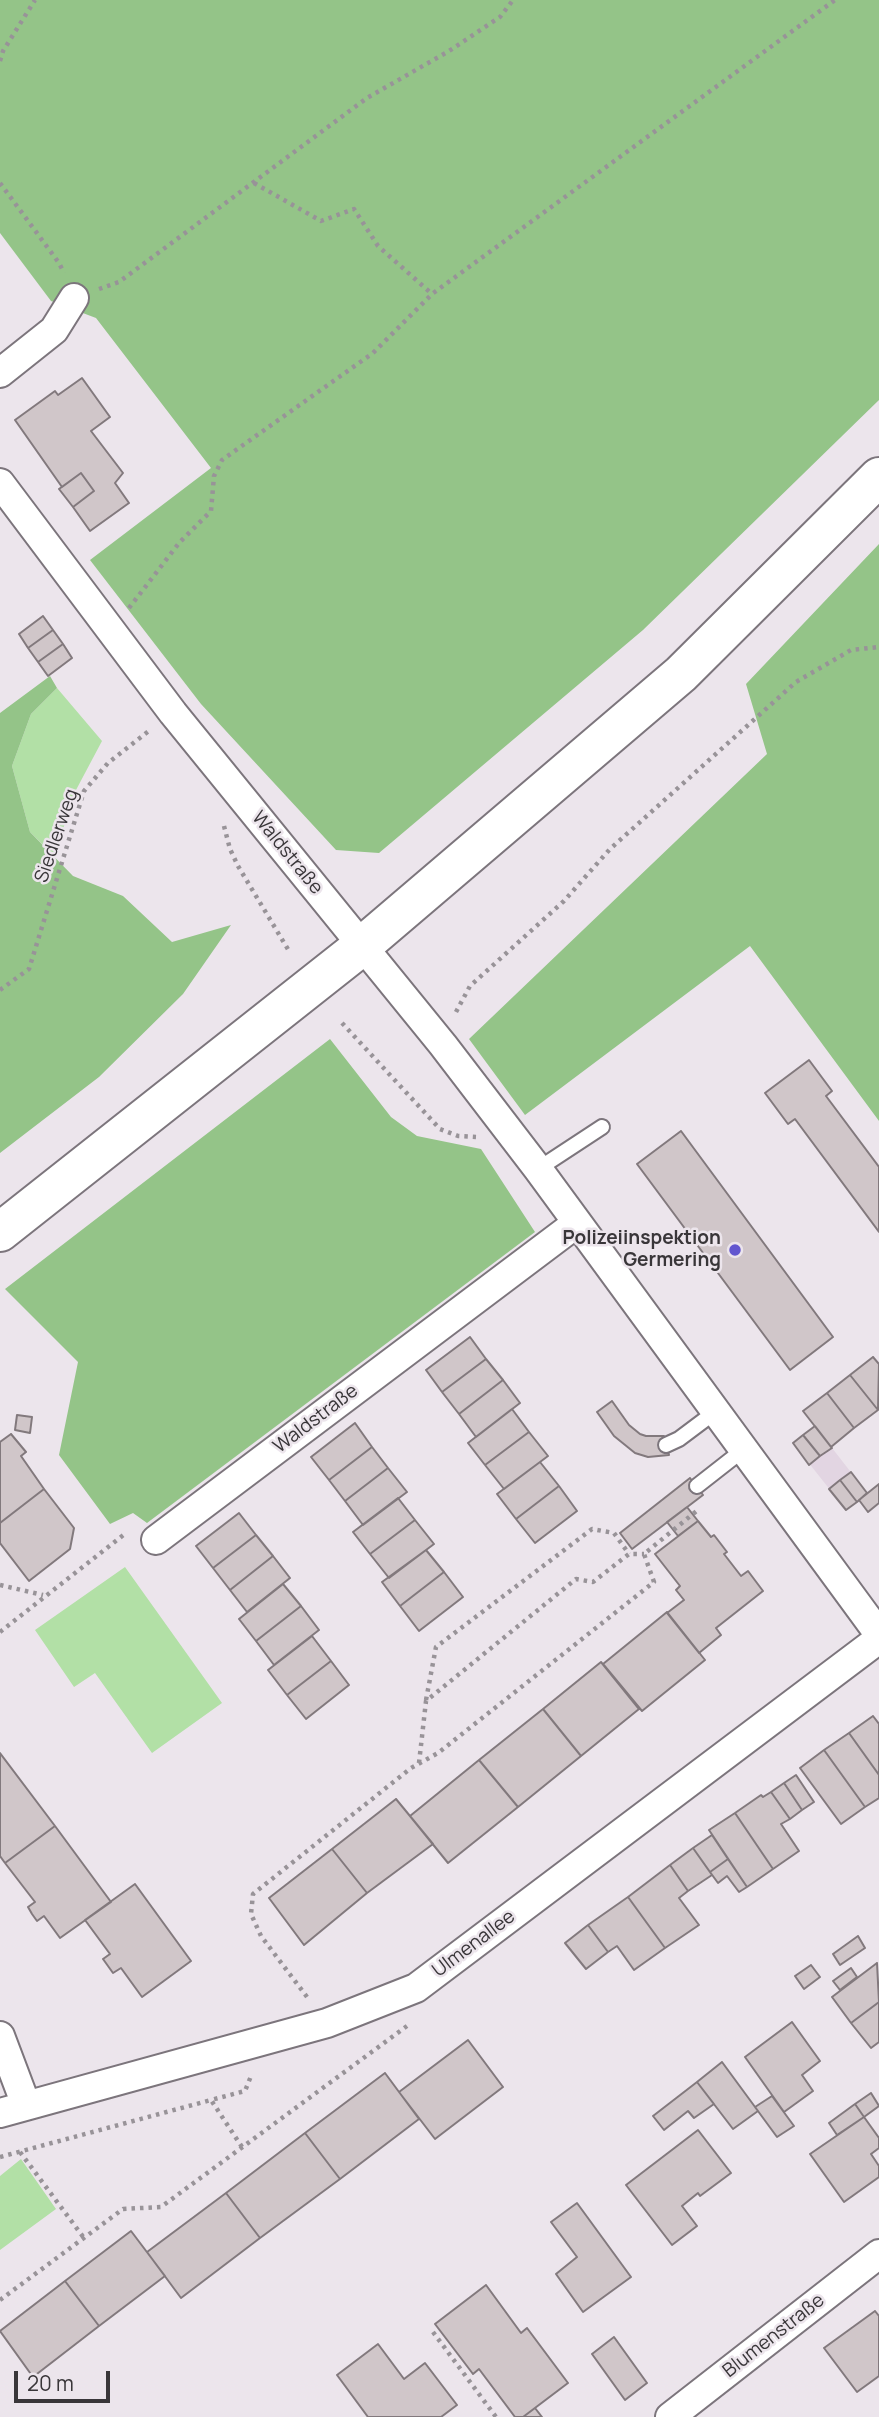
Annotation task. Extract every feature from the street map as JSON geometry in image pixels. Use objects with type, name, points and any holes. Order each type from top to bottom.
[{"type":"main road","points":[[0,1232],[362,946],[681,674],[879,477]]},
{"type":"street","points":[[0,373],[54,330],[74,298]]},
{"type":"street","name":"Waldstraße","points":[[0,483],[173,713],[443,1045],[538,1169],[879,1637]]},
{"type":"street","name":"Waldstraße","points":[[156,1539],[577,1223]]},
{"type":"street","name":"Ulmenallee","points":[[13,2109],[327,2023],[416,1988],[879,1637]]},
{"type":"street","points":[[0,2036],[13,2109]]},
{"type":"street","name":"Blumenstraße","points":[[670,2417],[879,2254]]},
{"type":"lane","points":[[538,1169],[602,1127]]},
{"type":"lane","points":[[666,1445],[679,1439],[715,1412]]},
{"type":"lane","points":[[696,1486],[743,1450]]},
{"type":"path","points":[[0,61],[3,51],[35,0]]},
{"type":"path","points":[[0,183],[60,263],[74,298],[119,282],[367,98],[449,51],[500,17],[513,0]]},
{"type":"path","points":[[112,630],[179,542],[211,511],[214,476],[222,460],[373,354],[432,294],[835,0]]},
{"type":"path","points":[[254,183],[321,221],[354,209],[378,246],[432,294]]},
{"type":"path","points":[[457,1020],[456,1010],[470,986],[564,901],[610,849],[796,682],[851,650],[879,647]]},
{"type":"path","name":"Siedlerweg","points":[[0,990],[29,969],[84,791],[108,763],[173,713]]},
{"type":"path","points":[[224,821],[230,849],[238,866],[289,951]]},
{"type":"path","points":[[342,1023],[440,1129]]},
{"type":"path","points":[[426,1701],[576,1579],[593,1582],[629,1554],[644,1554],[703,1505]]},
{"type":"path","points":[[419,1764],[426,1701],[436,1647],[592,1529],[614,1533],[629,1554]]},
{"type":"path","points":[[0,1632],[130,1530],[156,1539]]},
{"type":"path","points":[[327,2023],[261,1936],[250,1914],[253,1894],[419,1764],[438,1753],[654,1582],[644,1554]]},
{"type":"path","points":[[0,1586],[44,1596]]},
{"type":"path","points":[[0,2300],[123,2209],[161,2207],[411,2022],[416,1988]]},
{"type":"path","points":[[0,2157],[245,2091],[266,2039]]},
{"type":"path","points":[[211,2100],[242,2147]]},
{"type":"path","points":[[20,2152],[84,2238]]},
{"type":"path","points":[[433,2332],[496,2417]]},
{"type":"shaded area","points":[[815,1426],[867,1493],[846,1510],[793,1443]]},
{"type":"green space","points":[[0,0],[879,0],[879,400],[643,630],[379,853],[336,850],[201,704],[90,560],[211,468],[96,318],[51,301],[0,233]]},
{"type":"green space","points":[[879,544],[879,1121],[750,946],[525,1115],[469,1039],[767,754],[746,684]]},
{"type":"green space","points":[[50,676],[57,688],[31,714],[12,766],[30,832],[73,876],[123,896],[172,942],[231,925],[183,994],[99,1077],[0,1153],[0,713]]},
{"type":"green space","points":[[57,688],[102,741],[76,790],[54,856],[30,832],[12,766],[31,714]]},
{"type":"green space","points":[[330,1039],[391,1117],[417,1136],[481,1149],[535,1232],[147,1523],[133,1513],[110,1524],[59,1455],[78,1362],[5,1289]]},
{"type":"green space","points":[[125,1567],[222,1703],[152,1753],[95,1673],[74,1687],[35,1630]]},
{"type":"green space","points":[[21,2159],[56,2209],[0,2250],[0,2176]]},
{"type":"building","points":[[82,378],[110,417],[91,431],[123,473],[115,483],[129,503],[90,531],[73,507],[94,491],[81,473],[62,487],[15,420],[55,391],[58,395]]},
{"type":"building","points":[[81,473],[94,491],[73,507],[59,489]]},
{"type":"building","points":[[43,616],[53,630],[28,648],[19,634]]},
{"type":"building","points":[[53,630],[63,644],[38,662],[28,648]]},
{"type":"building","points":[[63,644],[72,658],[48,676],[38,662]]},
{"type":"building","points":[[809,1060],[832,1091],[826,1096],[879,1167],[879,1232],[795,1119],[788,1124],[765,1093]]},
{"type":"building","name":"Polizeiinspektion Germering","points":[[681,1131],[833,1337],[790,1370],[637,1164]]},
{"type":"building","points":[[470,1337],[486,1359],[442,1392],[426,1370]]},
{"type":"building","points":[[873,1357],[879,1364],[878,1410],[850,1375]]},
{"type":"building","points":[[486,1359],[503,1380],[459,1414],[442,1392]]},
{"type":"building","points":[[850,1375],[878,1410],[854,1428],[827,1393]]},
{"type":"building","points":[[503,1380],[520,1403],[476,1437],[459,1414]]},
{"type":"building","points":[[827,1393],[854,1428],[831,1447],[803,1411]]},
{"type":"building","points":[[612,1401],[629,1425],[640,1434],[664,1436],[669,1455],[648,1457],[635,1453],[614,1436],[597,1412]]},
{"type":"building","points":[[512,1409],[529,1432],[485,1465],[468,1443]]},
{"type":"building","points":[[17,1415],[32,1417],[30,1433],[15,1430]]},
{"type":"building","points":[[355,1423],[372,1447],[329,1480],[311,1457]]},
{"type":"building","points":[[815,1426],[832,1448],[820,1456],[803,1435]]},
{"type":"building","points":[[529,1432],[548,1456],[504,1489],[485,1465]]},
{"type":"building","points":[[11,1434],[26,1452],[21,1456],[44,1489],[0,1523],[0,1442]]},
{"type":"building","points":[[803,1435],[820,1456],[809,1465],[793,1443]]},
{"type":"building","points":[[372,1447],[388,1468],[345,1501],[329,1480]]},
{"type":"building","points":[[540,1462],[559,1486],[516,1519],[497,1494]]},
{"type":"building","points":[[388,1468],[407,1492],[363,1525],[345,1501]]},
{"type":"building","points":[[851,1472],[867,1493],[857,1502],[840,1480]]},
{"type":"building","points":[[690,1478],[703,1495],[632,1549],[620,1533]]},
{"type":"building","points":[[840,1480],[857,1502],[846,1510],[829,1489]]},
{"type":"building","points":[[879,1484],[879,1503],[868,1512],[859,1500]]},
{"type":"building","points":[[559,1486],[577,1511],[535,1543],[516,1519]]},
{"type":"building","points":[[44,1489],[74,1528],[70,1549],[29,1581],[0,1543],[0,1523]]},
{"type":"building","points":[[398,1498],[415,1520],[370,1554],[353,1532]]},
{"type":"building","points":[[687,1507],[698,1521],[678,1536],[667,1522]]},
{"type":"building","points":[[239,1513],[256,1535],[213,1568],[196,1546]]},
{"type":"building","points":[[415,1520],[434,1544],[389,1578],[370,1554]]},
{"type":"building","points":[[698,1521],[711,1537],[714,1535],[741,1576],[748,1571],[763,1591],[716,1628],[721,1635],[699,1653],[667,1613],[684,1600],[676,1590],[680,1586],[655,1554]]},
{"type":"building","points":[[256,1535],[273,1556],[230,1590],[213,1568]]},
{"type":"building","points":[[426,1550],[444,1572],[400,1606],[382,1582]]},
{"type":"building","points":[[273,1556],[290,1578],[247,1612],[230,1590]]},
{"type":"building","points":[[444,1572],[463,1597],[419,1631],[400,1606]]},
{"type":"building","points":[[283,1584],[301,1606],[256,1641],[239,1619]]},
{"type":"building","points":[[301,1606],[319,1630],[274,1665],[256,1641]]},
{"type":"building","points":[[667,1612],[705,1660],[642,1711],[603,1664]]},
{"type":"building","points":[[312,1636],[331,1661],[287,1695],[268,1670]]},
{"type":"building","points":[[331,1661],[349,1685],[306,1719],[287,1695]]},
{"type":"building","points":[[601,1662],[639,1709],[581,1756],[543,1709]]},
{"type":"building","points":[[543,1709],[581,1756],[518,1807],[479,1760]]},
{"type":"building","points":[[873,1716],[879,1724],[879,1775],[849,1733]]},
{"type":"building","points":[[849,1733],[879,1775],[879,1798],[865,1807],[824,1750]]},
{"type":"building","points":[[824,1750],[865,1807],[841,1824],[800,1768]]},
{"type":"building","points":[[0,1753],[55,1826],[5,1863],[0,1856]]},
{"type":"building","points":[[479,1760],[518,1807],[448,1863],[410,1816]]},
{"type":"building","points":[[796,1775],[814,1802],[802,1810],[784,1783]]},
{"type":"building","points":[[784,1783],[802,1810],[790,1819],[771,1792]]},
{"type":"building","points":[[771,1792],[790,1819],[781,1824],[799,1851],[773,1869],[735,1813],[761,1795],[763,1797]]},
{"type":"building","points":[[396,1799],[433,1844],[367,1893],[332,1849]]},
{"type":"building","points":[[735,1813],[773,1869],[747,1887],[709,1830]]},
{"type":"building","points":[[55,1826],[111,1902],[60,1938],[44,1916],[37,1921],[28,1907],[35,1902],[5,1863]]},
{"type":"building","points":[[712,1835],[728,1859],[710,1872],[693,1848]]},
{"type":"building","points":[[693,1848],[712,1875],[688,1891],[670,1865]]},
{"type":"building","points":[[332,1849],[367,1893],[304,1945],[269,1898]]},
{"type":"building","points":[[728,1859],[747,1887],[739,1892],[727,1876],[718,1883],[710,1872]]},
{"type":"building","points":[[670,1865],[688,1891],[679,1898],[699,1925],[665,1948],[628,1897]]},
{"type":"building","points":[[135,1884],[191,1961],[142,1997],[121,1968],[113,1973],[103,1959],[110,1954],[85,1920]]},
{"type":"building","points":[[628,1897],[665,1948],[634,1970],[617,1946],[608,1952],[588,1925]]},
{"type":"building","points":[[588,1925],[608,1952],[586,1969],[565,1943]]},
{"type":"building","points":[[858,1936],[865,1948],[840,1965],[833,1954]]},
{"type":"building","points":[[877,1963],[879,2002],[851,2023],[832,1997]]},
{"type":"building","points":[[811,1965],[820,1977],[804,1989],[795,1976]]},
{"type":"building","points":[[851,1968],[857,1977],[840,1990],[833,1981]]},
{"type":"building","points":[[879,2002],[879,2042],[871,2048],[851,2023]]},
{"type":"building","points":[[792,2022],[820,2061],[802,2075],[813,2091],[784,2112],[745,2057]]},
{"type":"building","points":[[468,2040],[503,2087],[435,2139],[399,2092]]},
{"type":"building","points":[[722,2062],[758,2111],[733,2129],[697,2082]]},
{"type":"building","points":[[385,2073],[419,2119],[340,2179],[305,2133]]},
{"type":"building","points":[[697,2082],[714,2104],[694,2118],[688,2111],[664,2130],[653,2116]]},
{"type":"building","points":[[871,2093],[879,2106],[864,2117],[855,2104]]},
{"type":"building","points":[[772,2096],[794,2126],[777,2137],[755,2107]]},
{"type":"building","points":[[855,2104],[864,2117],[837,2135],[829,2123]]},
{"type":"building","points":[[864,2117],[879,2138],[879,2148],[871,2154],[879,2166],[879,2177],[844,2202],[810,2154]]},
{"type":"building","points":[[698,2130],[731,2173],[682,2206],[697,2226],[672,2245],[626,2185]]},
{"type":"building","points":[[305,2133],[340,2179],[260,2238],[226,2193]]},
{"type":"building","points":[[226,2193],[260,2238],[181,2298],[147,2252]]},
{"type":"building","points":[[577,2203],[631,2277],[583,2312],[556,2274],[577,2257],[551,2222]]},
{"type":"building","points":[[131,2231],[165,2276],[99,2326],[65,2281]]},
{"type":"building","points":[[65,2281],[99,2326],[33,2377],[0,2331]]},
{"type":"building","points":[[486,2285],[521,2333],[527,2328],[568,2383],[523,2417],[515,2417],[479,2369],[473,2374],[435,2324]]},
{"type":"building","points":[[875,2311],[879,2316],[879,2376],[857,2392],[824,2348]]},
{"type":"building","points":[[614,2337],[647,2383],[625,2400],[592,2354]]},
{"type":"building","points":[[378,2344],[404,2379],[425,2363],[457,2405],[441,2417],[368,2417],[337,2375]]},
{"type":"building","points":[[535,2408],[542,2417],[523,2417]]},
{"type":"place","name":"Polizeiinspektion Germering","points":[[735,1250]]}]
